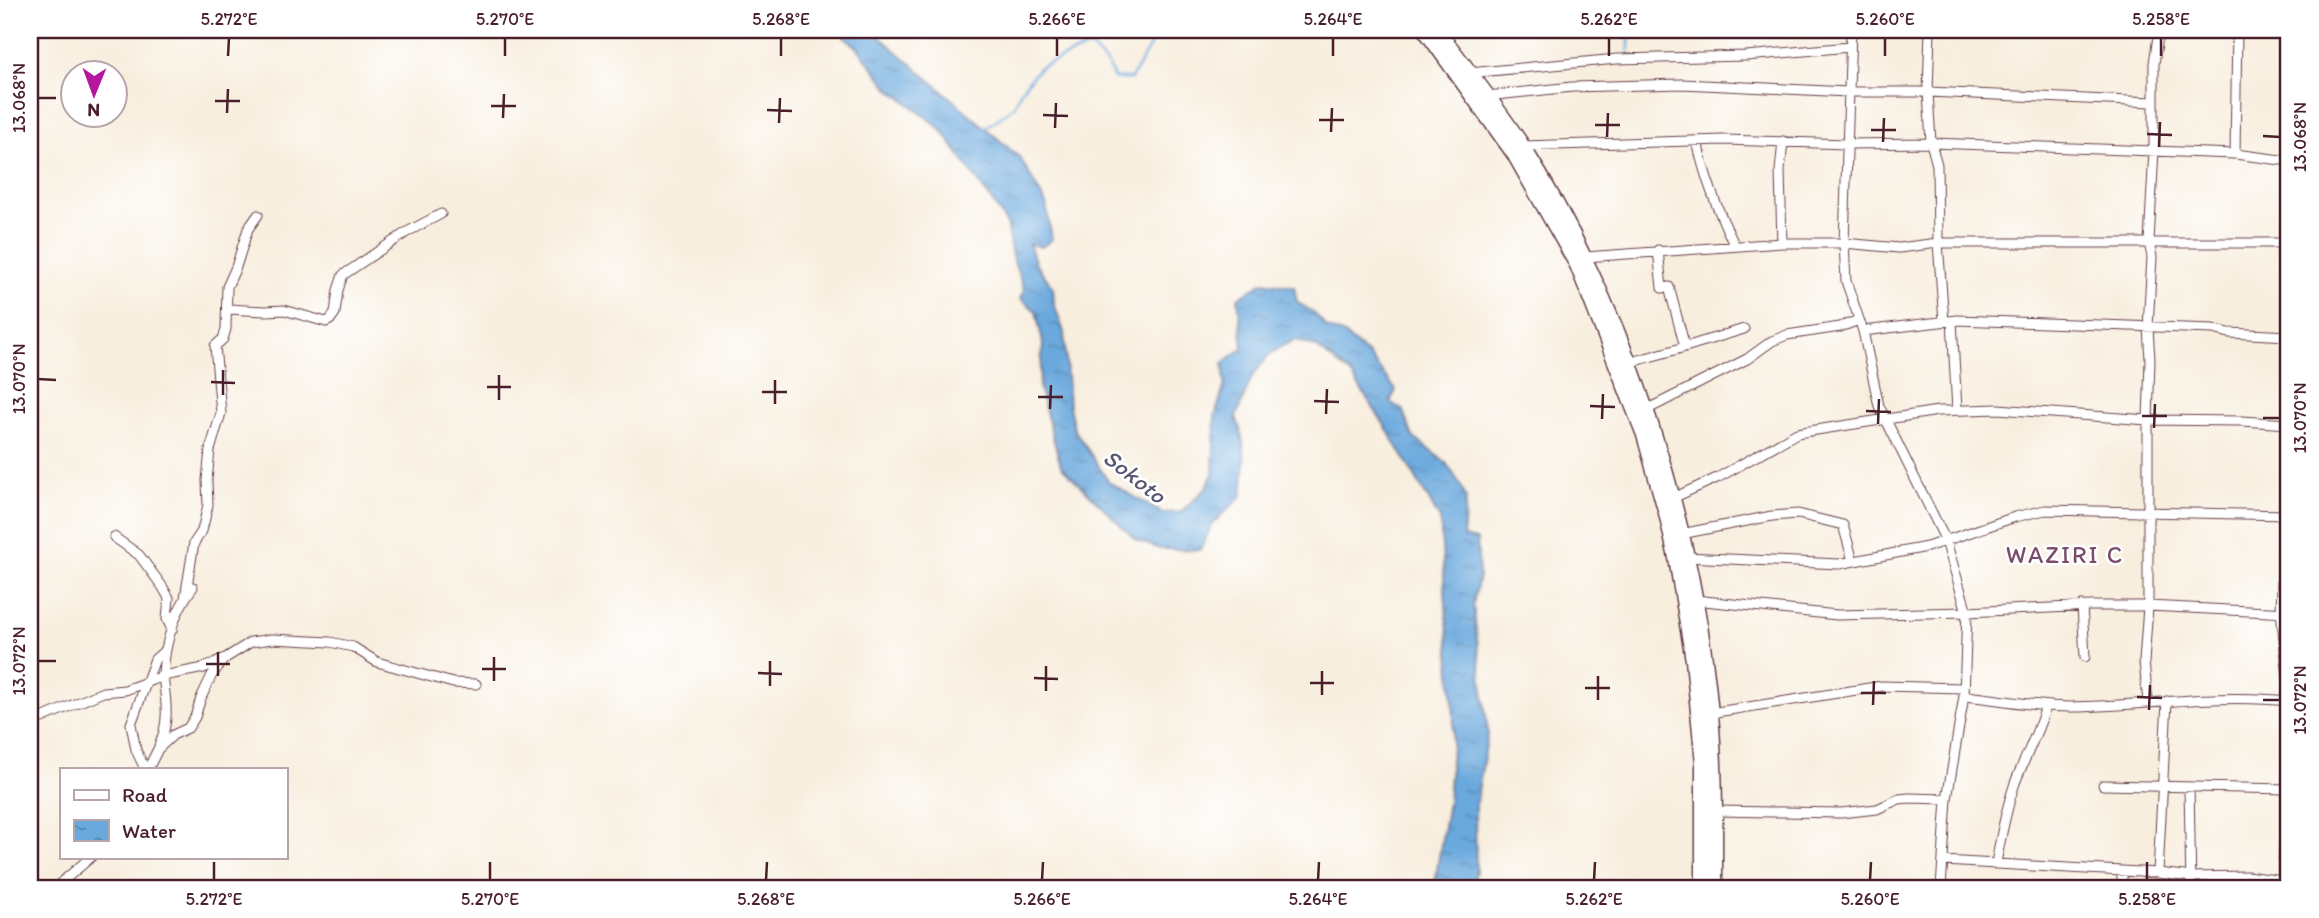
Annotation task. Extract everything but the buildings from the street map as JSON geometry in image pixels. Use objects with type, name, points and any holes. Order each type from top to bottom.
[{"type":"main road","points":[[1425,30],[1514,154],[1577,265],[1644,435],[1666,513],[1693,660],[1703,763],[1703,888]]},
{"type":"main road","points":[[1437,30],[1522,146],[1585,257],[1646,410],[1673,498],[1695,600],[1710,713],[1715,811],[1715,888]]},
{"type":"street","points":[[1851,30],[1844,243],[1846,281],[1863,331],[1879,406],[1946,541],[1967,612],[1964,692],[1947,799],[1941,888]]},
{"type":"street","points":[[1930,30],[1928,92],[1931,143],[1937,165],[1938,243],[1957,410]]},
{"type":"street","points":[[2148,702],[2144,662],[2148,606],[2148,327],[2152,257],[2149,242],[2154,150],[2154,63],[2160,30]]},
{"type":"street","points":[[2235,154],[2237,30]]},
{"type":"street","points":[[1469,73],[1655,56],[1746,56],[1850,47]]},
{"type":"street","points":[[1487,96],[1572,87],[1671,84],[2152,102]]},
{"type":"street","points":[[1522,146],[1698,141],[1931,143],[2235,154],[2289,161]]},
{"type":"street","points":[[1698,141],[1703,170],[1716,208],[1735,246]]},
{"type":"street","points":[[1782,243],[1780,171],[1783,141]]},
{"type":"street","points":[[2289,145],[2289,171]]},
{"type":"street","points":[[228,309],[284,310],[326,322],[335,313],[343,275],[407,232],[441,214]]},
{"type":"street","points":[[185,598],[194,543],[202,531],[208,505],[210,450],[221,402],[215,346],[223,338],[226,329],[226,288],[248,229],[258,215]]},
{"type":"street","points":[[1585,257],[1782,243],[1844,243],[1899,248],[1938,243],[2289,243]]},
{"type":"street","points":[[1658,250],[1662,288],[1669,287],[1685,347]]},
{"type":"street","points":[[2289,303],[2285,612],[2289,687]]},
{"type":"street","points":[[1646,410],[1747,359],[1772,341],[1787,335],[1840,327],[1858,320]]},
{"type":"street","points":[[1863,331],[1948,321],[2213,329],[2230,333],[2289,336]]},
{"type":"street","points":[[1628,363],[1744,329]]},
{"type":"street","points":[[1673,498],[1719,477],[1797,433],[1957,410],[1998,409],[2148,420],[2289,424]]},
{"type":"street","points":[[1686,556],[1827,565],[1927,547],[2015,517],[2045,510],[2287,514]]},
{"type":"street","points":[[1681,534],[1772,516],[1798,514],[1843,526],[1853,561]]},
{"type":"street","points":[[114,537],[133,549],[162,586],[169,598],[167,620],[172,630]]},
{"type":"street","points":[[147,768],[166,730],[168,708],[163,676],[164,651],[185,598],[193,586]]},
{"type":"street","points":[[1695,600],[1837,615],[2082,606],[2285,612]]},
{"type":"street","points":[[2082,606],[2085,657]]},
{"type":"street","points":[[30,723],[103,692],[125,690],[163,676],[204,668],[251,642],[272,639],[330,642],[353,647],[377,662],[453,683],[476,684]]},
{"type":"street","points":[[145,768],[136,750],[131,724],[155,659],[164,651]]},
{"type":"street","points":[[158,749],[173,735],[188,728],[195,717],[206,686],[224,659]]},
{"type":"street","points":[[1710,713],[1882,686],[1964,692],[2046,706],[2264,699],[2289,701]]},
{"type":"street","points":[[2158,873],[2167,701]]},
{"type":"street","points":[[1996,863],[2015,782],[2036,739],[2046,706]]},
{"type":"street","points":[[1943,861],[2192,877],[2248,876],[2285,884],[2289,746]]},
{"type":"street","points":[[2103,785],[2288,789]]},
{"type":"street","points":[[2189,787],[2191,888]]},
{"type":"street","points":[[1715,811],[1841,813],[1877,809],[1899,799],[1947,799]]},
{"type":"street","points":[[55,888],[90,858]]},
{"type":"street","points":[[2122,871],[2122,888]]},
{"type":"water","points":[[837,30],[872,30],[1020,158],[1046,204],[1052,239],[1042,247],[1029,244],[1036,264],[1053,287],[1054,304],[1064,332],[1069,406],[1074,429],[1109,482],[1162,513],[1181,512],[1206,488],[1213,474],[1215,416],[1225,384],[1223,363],[1243,348],[1238,298],[1263,282],[1294,287],[1297,302],[1313,312],[1327,328],[1345,335],[1369,356],[1396,390],[1390,402],[1403,410],[1413,437],[1446,463],[1460,484],[1466,499],[1463,537],[1477,540],[1479,577],[1473,604],[1488,733],[1475,809],[1476,871],[1473,888],[1434,888],[1448,802],[1454,717],[1440,519],[1384,424],[1350,373],[1316,347],[1296,340],[1268,356],[1252,377],[1236,417],[1244,446],[1242,496],[1213,523],[1200,550],[1160,549],[1136,540],[1061,466],[1039,387],[1043,344],[1036,311],[1021,299],[1024,289],[1012,256],[1006,223],[941,129],[889,88],[857,47]]},
{"type":"waterway","points":[[982,130],[1015,105],[1021,90],[1040,67],[1090,46],[1109,66],[1114,79],[1131,79],[1156,30]]},
{"type":"waterway","points":[[1629,30],[1629,55]]},
{"type":"district","name":"WAZIRI C","points":[[2065,554]]},
{"type":"water label","name":"Sokoto","points":[[1135,476]]}]
